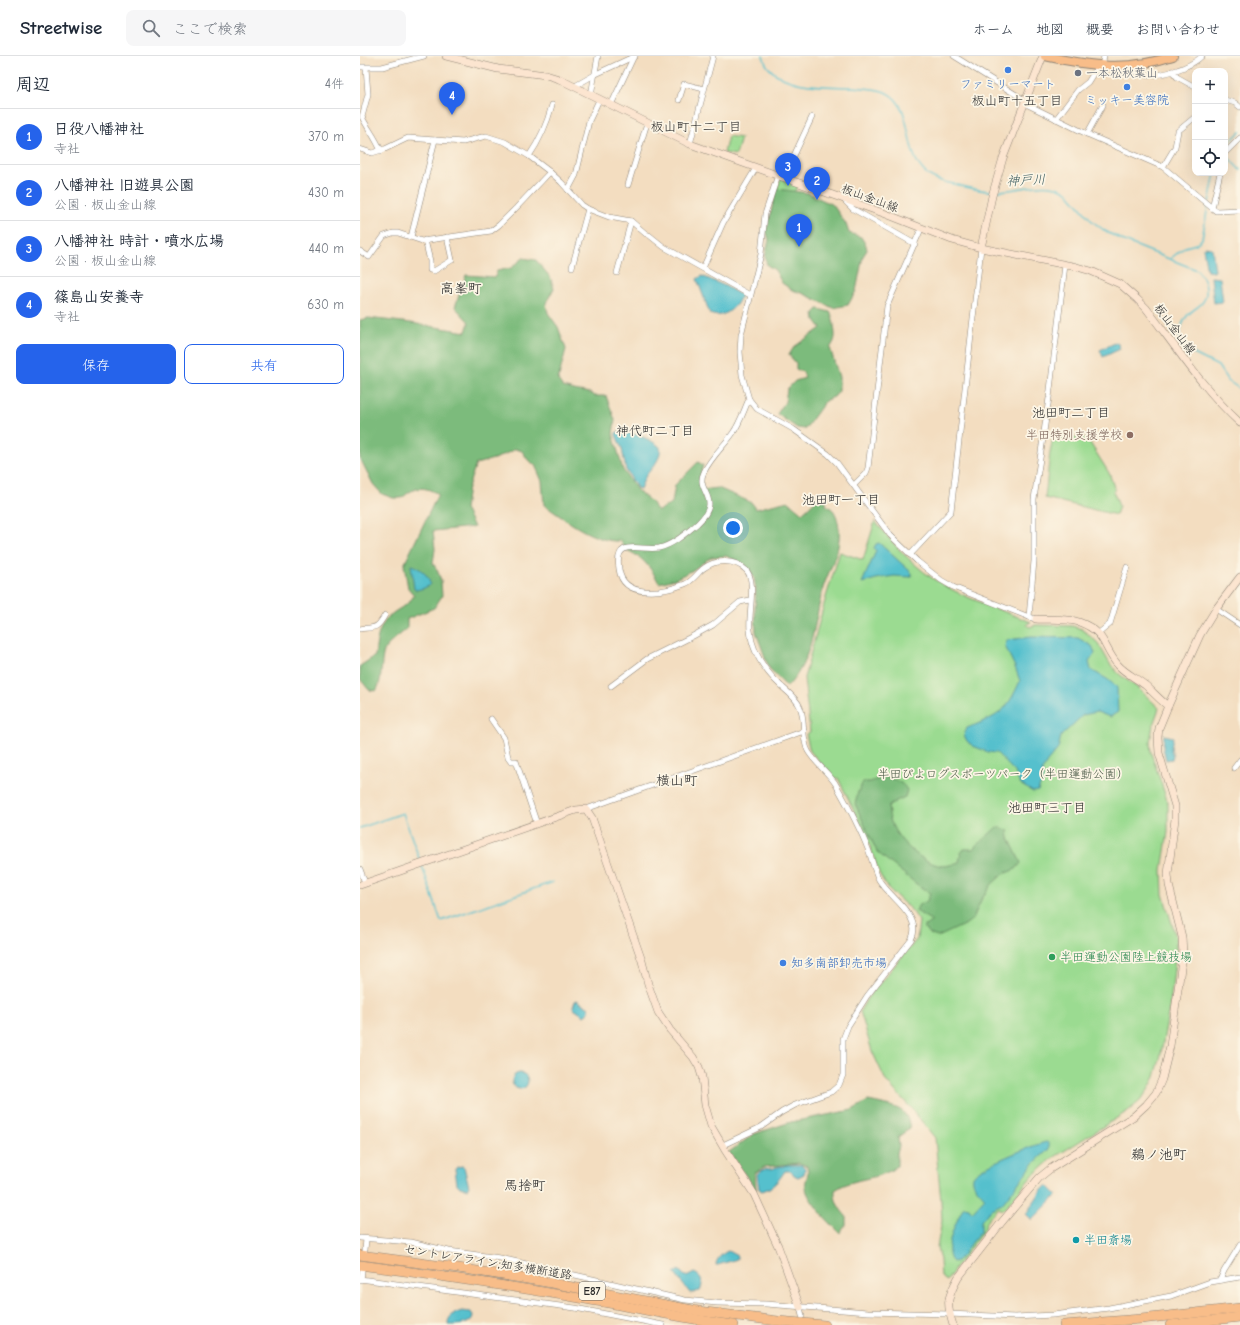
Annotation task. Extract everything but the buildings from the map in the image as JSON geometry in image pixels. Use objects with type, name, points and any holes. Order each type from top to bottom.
[{"type":"highway","name":"セントレアライン;知多横断道路","points":[[362,1253],[546,1282],[692,1310],[778,1321],[825,1325]]},
{"type":"highway","name":"セントレアライン;知多横断道路","points":[[361,1268],[421,1273],[578,1298],[666,1315],[734,1325]]},
{"type":"highway","points":[[1064,1325],[1141,1319],[1240,1308]]},
{"type":"highway","points":[[1170,1325],[1240,1317]]},
{"type":"main road","points":[[1044,56],[1100,66],[1128,66],[1173,56]]},
{"type":"street","points":[[360,67],[366,68],[389,66],[424,56]]},
{"type":"street","name":"板山金山線","points":[[446,56],[457,57],[498,69],[546,75],[559,79],[690,144],[886,214],[921,229],[981,248],[1066,265],[1091,271],[1109,278],[1120,284],[1137,299],[1155,320],[1208,391],[1240,422]]},
{"type":"street","points":[[591,95],[593,76],[598,56]]},
{"type":"street","points":[[575,86],[635,56]]},
{"type":"street","points":[[611,105],[635,56]]},
{"type":"street","points":[[690,144],[712,56]]},
{"type":"street","points":[[954,56],[1025,102],[1056,119],[1163,167],[1216,211],[1240,210]]},
{"type":"street","points":[[910,555],[950,511],[981,248],[993,192],[1003,158],[1044,56]]},
{"type":"street","points":[[1056,119],[1078,90],[1088,82],[1100,66],[1104,56]]},
{"type":"street","points":[[1128,66],[1142,74],[1155,74],[1172,71],[1190,64],[1202,56]]},
{"type":"street","points":[[366,68],[368,94],[362,117],[370,132],[376,138],[381,151]]},
{"type":"street","points":[[1172,71],[1177,77],[1192,85]]},
{"type":"street","points":[[679,100],[684,84],[704,89]]},
{"type":"street","points":[[568,190],[576,175],[590,121],[599,100]]},
{"type":"street","points":[[1228,101],[1235,103],[1240,107]]},
{"type":"street","points":[[529,156],[541,137],[552,105]]},
{"type":"street","points":[[1087,134],[1103,105]]},
{"type":"street","points":[[812,117],[781,176],[765,214],[761,254],[741,335],[740,352],[742,375],[749,399],[757,409],[794,429],[837,462],[890,535],[910,555],[934,575],[953,586],[1032,618],[1078,622],[1086,625],[1099,633],[1122,670],[1145,685],[1168,706]]},
{"type":"street","points":[[1163,167],[1175,147],[1178,131],[1192,119]]},
{"type":"street","points":[[628,186],[647,123]]},
{"type":"street","points":[[360,149],[372,153],[381,151],[405,139],[463,142],[486,136],[505,142],[529,156],[550,172],[582,205],[588,209],[609,217],[631,221],[664,247],[750,295]]},
{"type":"street","points":[[1228,150],[1240,138]]},
{"type":"street","points":[[411,237],[435,140]]},
{"type":"street","points":[[703,268],[723,223],[756,168]]},
{"type":"street","points":[[360,251],[368,257],[384,236],[393,233],[398,233],[422,241],[486,233],[494,230],[550,172]]},
{"type":"street","points":[[1212,208],[1219,176]]},
{"type":"street","points":[[844,200],[852,209],[914,244]]},
{"type":"street","points":[[572,267],[588,209]]},
{"type":"street","points":[[617,273],[631,221]]},
{"type":"street","points":[[854,485],[866,473],[868,468],[887,306],[921,229]]},
{"type":"street","points":[[425,240],[430,261],[429,268],[430,270],[434,271],[452,260],[447,237]]},
{"type":"street","points":[[1032,618],[1034,499],[1066,265]]},
{"type":"street","points":[[723,1145],[761,1127],[795,1105],[831,1092],[839,1085],[843,1075],[843,1039],[848,1026],[867,996],[911,940],[914,935],[915,928],[912,919],[885,889],[878,878],[869,851],[860,831],[834,782],[808,751],[805,743],[804,722],[798,703],[766,670],[755,651],[750,630],[751,581],[750,575],[746,570],[734,563],[715,563],[704,568],[692,580],[685,584],[655,592],[644,592],[636,590],[624,582],[619,570],[619,556],[621,550],[638,547],[659,548],[672,542],[697,524],[707,512],[709,502],[703,484],[704,472],[733,434],[749,399]]},
{"type":"street","points":[[1099,633],[1110,624],[1127,567]]},
{"type":"street","points":[[953,1325],[948,1306],[951,1290],[958,1278],[1001,1223],[1039,1178],[1050,1169],[1134,1116],[1156,1093],[1162,1079],[1170,1046],[1183,954],[1182,937],[1169,885],[1168,874],[1175,819],[1174,806],[1159,754],[1158,737],[1168,706],[1200,635],[1216,609],[1240,577]]},
{"type":"street","points":[[612,686],[647,660],[713,625],[740,602],[750,600]]},
{"type":"street","points":[[1216,609],[1240,625]]},
{"type":"street","points":[[360,629],[376,627],[385,615]]},
{"type":"street","points":[[491,719],[504,738],[510,761],[516,761],[537,824]]},
{"type":"street","points":[[360,869],[363,884],[576,810],[586,809],[804,731]]},
{"type":"street","points":[[1234,768],[1240,760]]},
{"type":"street","points":[[586,809],[592,818],[642,961],[654,1002],[663,1021],[693,1057],[699,1067],[702,1077],[707,1115],[714,1131],[754,1194],[778,1246],[802,1316]]},
{"type":"street","points":[[360,1238],[411,1242],[442,1250],[500,1258],[554,1269],[620,1286],[685,1300],[717,1303],[766,1304],[868,1312],[949,1314],[1015,1318],[1053,1315],[1109,1308],[1171,1296],[1210,1282],[1240,1276]]},
{"type":"street","points":[[362,1253],[366,1239]]},
{"type":"street","points":[[1220,1280],[1240,1245]]},
{"type":"street","points":[[361,1268],[361,1280],[548,1302],[663,1325]]},
{"type":"street","points":[[551,1278],[554,1269]]},
{"type":"green space","points":[[728,136],[741,138],[736,155],[724,153]]},
{"type":"green space","points":[[781,178],[800,184],[792,194],[777,189]]},
{"type":"green space","points":[[777,189],[808,193],[833,205],[846,224],[849,233],[861,237],[866,245],[867,250],[863,256],[856,291],[848,305],[833,308],[802,293],[792,290],[782,283],[775,270],[767,265],[765,257],[769,240],[766,230]]},
{"type":"green space","points":[[523,258],[536,260],[550,277],[554,288],[546,303],[548,313],[558,327],[566,349],[558,380],[563,387],[590,393],[595,396],[606,396],[615,420],[613,434],[623,470],[637,490],[650,501],[658,511],[672,503],[675,485],[698,462],[703,465],[700,478],[702,490],[718,488],[752,503],[756,509],[788,501],[802,513],[826,491],[826,505],[833,510],[837,520],[839,532],[838,545],[835,558],[823,588],[815,628],[807,653],[796,676],[787,687],[769,668],[756,632],[756,589],[754,578],[744,564],[726,556],[711,557],[693,570],[675,579],[659,583],[645,562],[641,558],[624,549],[621,541],[611,541],[590,534],[570,523],[544,505],[542,481],[535,465],[528,460],[522,451],[516,449],[497,458],[476,464],[468,487],[465,509],[474,527],[433,531],[435,549],[433,563],[441,581],[442,596],[434,608],[407,619],[407,629],[388,645],[384,651],[380,682],[376,691],[369,690],[360,679],[360,666],[375,656],[379,633],[384,622],[393,613],[407,604],[414,595],[408,588],[404,565],[438,494],[428,489],[419,488],[411,491],[402,498],[393,498],[382,494],[373,484],[360,458],[360,320],[368,318],[466,332],[469,322],[455,307],[466,275],[495,277],[497,271],[511,268]]},
{"type":"green space","points":[[818,309],[830,312],[833,318],[835,337],[830,348],[839,377],[839,391],[834,397],[826,400],[805,429],[797,428],[777,414],[785,402],[787,389],[795,381],[805,378],[803,372],[796,369],[796,363],[789,355],[794,347],[821,328],[815,320],[814,313]]},
{"type":"green space","points":[[1053,438],[1087,438],[1109,473],[1115,490],[1113,491],[1119,506],[1116,515],[1045,498]]},
{"type":"green space","name":"半田ぴよログスポーツパーク（半田運動公園）","points":[[875,521],[909,559],[924,572],[943,585],[967,597],[1031,622],[1027,624],[1029,627],[1036,625],[1072,626],[1082,629],[1098,643],[1110,664],[1119,674],[1139,689],[1159,708],[1153,725],[1150,742],[1151,753],[1168,803],[1168,832],[1162,870],[1163,894],[1176,937],[1176,951],[1171,997],[1160,1059],[1155,1077],[1140,1101],[1128,1111],[1053,1158],[1033,1175],[1003,1210],[998,1208],[986,1222],[985,1229],[947,1281],[941,1277],[940,1260],[937,1247],[942,1221],[935,1138],[911,1108],[886,1081],[872,1051],[860,1011],[868,997],[917,939],[919,921],[913,912],[887,887],[879,873],[867,837],[838,778],[834,779],[810,751],[806,734],[810,732],[804,678],[840,552],[863,560]]},
{"type":"green space","points":[[884,777],[897,781],[907,790],[905,797],[888,807],[889,817],[899,837],[920,857],[936,865],[944,866],[959,862],[961,853],[964,849],[973,849],[997,827],[1008,830],[1009,838],[1021,863],[1016,869],[1003,874],[992,884],[981,900],[973,919],[966,924],[938,937],[929,934],[924,927],[932,921],[916,911],[918,906],[927,901],[930,893],[877,852],[855,804],[858,792],[863,782],[870,782]]},
{"type":"green space","points":[[868,1101],[900,1109],[904,1113],[910,1128],[898,1137],[899,1147],[897,1153],[897,1166],[891,1171],[850,1183],[835,1190],[835,1197],[841,1210],[846,1216],[846,1225],[840,1233],[820,1212],[807,1193],[807,1166],[799,1163],[764,1167],[755,1173],[756,1190],[729,1152],[754,1134],[791,1122],[852,1110]]},
{"type":"water","points":[[1203,248],[1212,248],[1214,272],[1207,271]]},
{"type":"water","points":[[702,276],[741,295],[737,304],[725,314],[710,314],[697,279]]},
{"type":"water","points":[[1211,277],[1220,278],[1223,302],[1214,303]]},
{"type":"water","points":[[1117,342],[1120,349],[1103,357],[1100,350]]},
{"type":"water","points":[[617,432],[640,436],[660,447],[658,460],[645,477],[640,489],[637,488],[626,470],[622,449],[616,435]]},
{"type":"water","points":[[879,543],[912,573],[911,577],[894,576],[862,583],[876,551],[874,548],[876,544]]},
{"type":"water","points":[[411,565],[426,575],[430,584],[429,585],[420,589],[414,589]]},
{"type":"water","points":[[1031,637],[1078,638],[1092,646],[1095,653],[1089,662],[1091,670],[1107,679],[1117,687],[1118,712],[1110,717],[1097,712],[1083,715],[1061,736],[1058,749],[1047,762],[1042,771],[1043,777],[1038,791],[1033,792],[1020,784],[1015,772],[997,753],[988,752],[973,746],[967,741],[964,735],[967,728],[987,720],[1006,707],[1020,681],[1005,646],[1007,640]]},
{"type":"water","points":[[1164,735],[1173,737],[1171,749],[1173,756],[1172,759],[1166,760],[1163,747]]},
{"type":"water","points":[[577,1000],[589,1008],[589,1012],[584,1016],[573,1007],[575,1001]]},
{"type":"water","points":[[520,1073],[527,1078],[528,1081],[523,1088],[520,1089],[513,1084],[512,1081],[517,1074]]},
{"type":"water","points":[[1046,1142],[1049,1143],[1049,1149],[1034,1163],[1002,1204],[991,1209],[981,1221],[981,1231],[960,1258],[953,1262],[949,1251],[950,1243],[961,1212],[964,1207],[969,1208],[972,1212],[985,1198],[973,1183],[973,1177],[976,1173],[994,1162]]},
{"type":"water","points":[[787,1165],[802,1165],[805,1168],[804,1174],[798,1177],[791,1171],[785,1171],[773,1186],[762,1191],[759,1189],[757,1174],[764,1169],[772,1169]]},
{"type":"water","points":[[462,1166],[464,1167],[469,1187],[467,1189],[460,1187],[457,1184],[455,1169]]},
{"type":"water","points":[[1047,1185],[1057,1195],[1032,1220],[1026,1214],[1041,1191]]},
{"type":"water","points":[[728,1251],[737,1256],[737,1259],[716,1265],[720,1256]]},
{"type":"water","points":[[679,1270],[686,1276],[694,1273],[699,1276],[702,1280],[700,1291],[690,1293],[674,1273]]},
{"type":"water","points":[[462,1311],[471,1312],[473,1316],[472,1319],[464,1324],[448,1325],[450,1317]]},
{"type":"waterway","name":"神戸川","points":[[763,56],[768,67],[777,75],[787,80],[812,85],[872,89],[887,93],[896,100],[902,109],[914,155],[919,165],[927,174],[946,182],[974,189],[991,191]]},
{"type":"waterway","points":[[1228,143],[1240,132]]},
{"type":"waterway","points":[[1228,157],[1240,170]]},
{"type":"waterway","points":[[1209,202],[1214,176]]},
{"type":"waterway","name":"神戸川","points":[[997,191],[1033,186],[1051,186],[1059,188],[1067,192],[1092,221],[1105,231],[1124,241],[1197,270],[1206,286],[1206,296],[1201,304],[1186,318],[1179,337],[1190,352],[1218,366],[1228,381],[1240,389]]},
{"type":"waterway","points":[[1170,259],[1185,247],[1196,244],[1202,239],[1208,206]]},
{"type":"waterway","points":[[360,828],[403,813],[420,861]]},
{"type":"waterway","points":[[422,866],[441,921],[553,882]]},
{"type":"place","name":"ファミリーマート","points":[[1008,70]]},
{"type":"place","name":"一本松秋葉山","points":[[1078,73]]},
{"type":"place","name":"ミッキー美容院","points":[[1127,87]]},
{"type":"place","name":"篠島山安養寺","points":[[452,115]]},
{"type":"place","name":"八幡神社 時計・噴水広場","points":[[788,186]]},
{"type":"place","name":"八幡神社 旧遊具公園","points":[[817,200]]},
{"type":"place","name":"日役八幡神社","points":[[799,247]]},
{"type":"place","name":"半田特別支援学校","points":[[1130,435]]},
{"type":"place","name":"半田運動公園陸上競技場","points":[[1052,957]]},
{"type":"place","name":"知多南部卸売市場","points":[[783,963]]},
{"type":"place","name":"半田斎場","points":[[1076,1240]]},
{"type":"district","name":"板山町十五丁目","points":[[1017,100]]},
{"type":"district","name":"板山町十二丁目","points":[[696,126]]},
{"type":"district","name":"高峯町","points":[[461,288]]},
{"type":"district","name":"池田町二丁目","points":[[1071,412]]},
{"type":"district","name":"神代町二丁目","points":[[655,430]]},
{"type":"district","name":"池田町一丁目","points":[[841,499]]},
{"type":"district","name":"横山町","points":[[677,780]]},
{"type":"district","name":"池田町三丁目","points":[[1047,807]]},
{"type":"district","name":"鵜ノ池町","points":[[1159,1154]]},
{"type":"district","name":"馬捨町","points":[[525,1185]]}]
